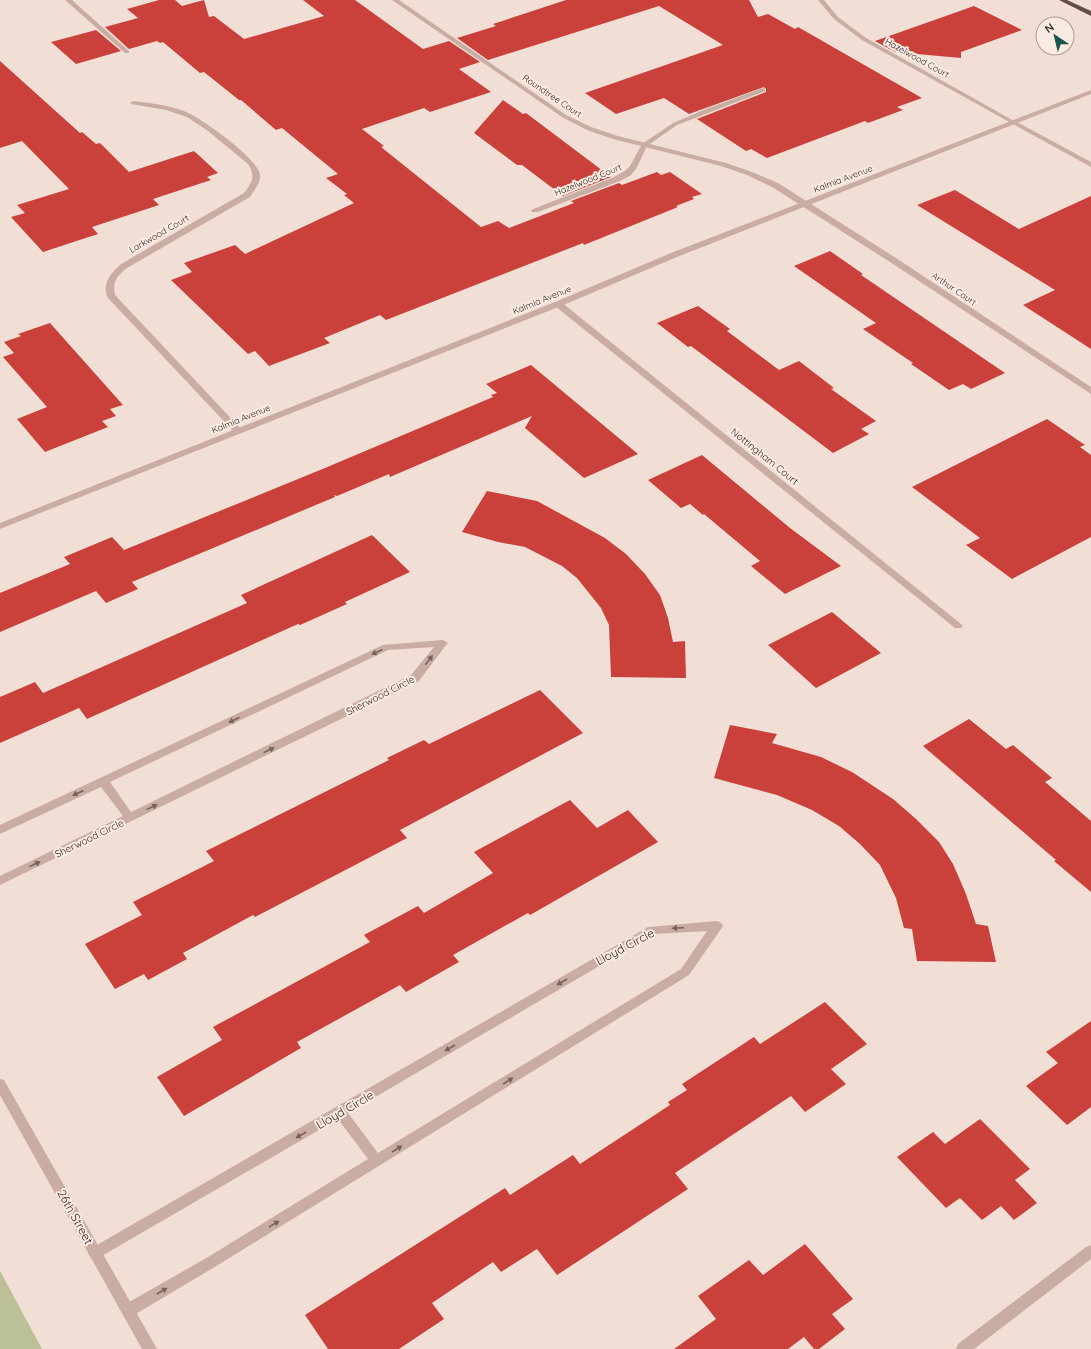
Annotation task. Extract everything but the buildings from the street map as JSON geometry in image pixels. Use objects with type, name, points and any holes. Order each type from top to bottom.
[{"type":"highway","points":[[1062,0],[1091,14]]},
{"type":"street","points":[[68,0],[127,52]]},
{"type":"street","name":"Roundtree Court","points":[[395,0],[564,116],[583,127],[614,139],[710,160],[756,175],[806,204]]},
{"type":"street","name":"Hazelwood Court","points":[[821,0],[836,18],[864,39],[1091,165]]},
{"type":"street","name":"Hazelwood Court","points":[[535,210],[617,179],[628,173],[644,145],[675,124],[692,116],[763,90]]},
{"type":"street","name":"Kalmia Avenue","points":[[0,526],[558,304],[674,255],[1091,92]]},
{"type":"street","name":"Larkwood Court","points":[[134,103],[154,105],[176,110],[195,119],[251,163],[257,172],[256,184],[247,195],[124,266],[114,274],[109,287],[111,296],[238,431]]},
{"type":"street","name":"Arthur Court","points":[[806,204],[1091,391]]},
{"type":"street","name":"Nottingham Court","points":[[558,304],[958,626]]},
{"type":"street","name":"Sherwood Circle","points":[[0,830],[386,648],[443,643],[415,678],[0,881]]},
{"type":"street","points":[[103,782],[130,818]]},
{"type":"street","name":"Lloyd Circle","points":[[95,1253],[652,930],[717,926],[685,972],[213,1261],[129,1310]]},
{"type":"street","name":"26th Street","points":[[0,1084],[150,1349]]},
{"type":"street","points":[[340,1112],[377,1161]]},
{"type":"street","points":[[963,1349],[1091,1251]]},
{"type":"green space","points":[[0,1271],[42,1349],[0,1349]]}]
